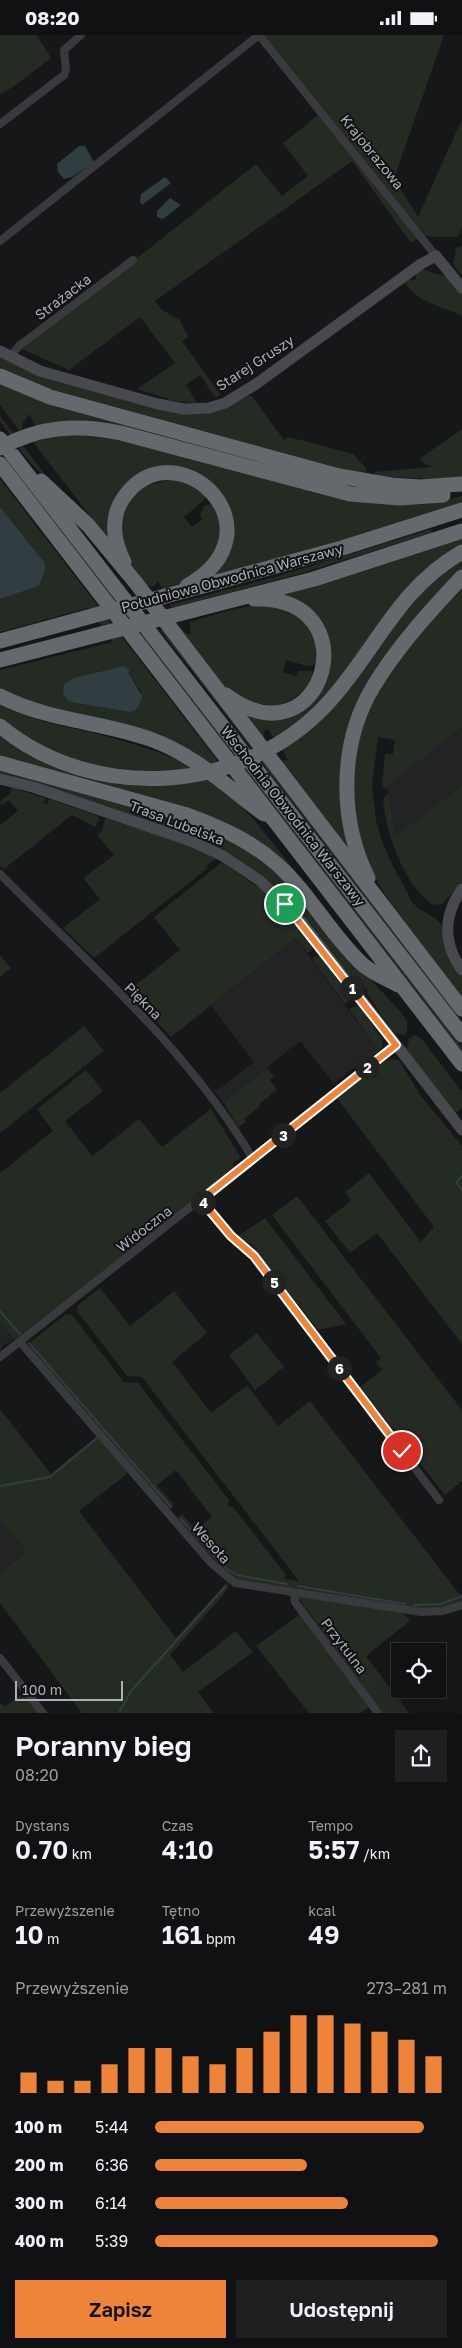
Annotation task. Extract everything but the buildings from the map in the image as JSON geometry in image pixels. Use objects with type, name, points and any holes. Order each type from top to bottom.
[{"type":"highway","points":[[0,376],[50,397],[348,478],[391,485],[420,487],[462,484]]},
{"type":"highway","points":[[0,448],[26,435],[52,428],[94,427],[350,494],[400,498],[462,491]]},
{"type":"highway","points":[[0,439],[17,461],[63,499],[82,518],[136,583],[462,1009]]},
{"type":"highway","name":"Wschodnia Obwodnica Warszawy","points":[[17,461],[462,1035]]},
{"type":"highway","points":[[0,464],[462,1064]]},
{"type":"highway","points":[[136,583],[118,550],[114,537],[114,524],[121,501],[137,484],[156,475],[175,473],[200,481],[216,495],[221,505],[227,532],[224,546],[219,558],[202,576],[188,586],[157,599]]},
{"type":"highway","name":"Południowa Obwodnica Warszawy","points":[[0,641],[342,548],[462,510]]},
{"type":"highway","name":"Południowa Obwodnica Warszawy","points":[[0,660],[314,579],[462,531]]},
{"type":"highway","points":[[0,726],[42,753],[90,771],[142,779],[202,774],[240,762],[269,749],[299,729],[326,705],[352,674],[410,593],[442,565],[462,552]]},
{"type":"highway","points":[[383,904],[363,867],[350,826],[347,781],[353,736],[362,710],[385,668],[462,577]]},
{"type":"highway","points":[[213,684],[235,703],[260,713],[274,713],[294,707],[306,700],[314,690],[323,671],[325,654],[317,627],[298,609],[275,601],[232,600]]},
{"type":"highway","points":[[0,696],[25,709],[44,715],[131,733],[174,749],[204,767],[279,825]]},
{"type":"highway","points":[[0,763],[187,815],[241,838],[278,865],[362,964],[406,989]]},
{"type":"street","points":[[0,125],[64,75],[66,70],[64,50],[81,35]]},
{"type":"street","points":[[0,241],[259,35]]},
{"type":"street","name":"Krajobrazowa","points":[[259,35],[462,288]]},
{"type":"street","name":"Starej Gruszy","points":[[5,354],[40,371],[158,404],[184,409],[209,408],[239,396],[421,264],[436,256]]},
{"type":"street","name":"Strażacka","points":[[5,354],[19,346],[133,260]]},
{"type":"street","name":"Trasa Lubelska","points":[[0,779],[32,787],[191,841],[223,856],[248,872],[275,894],[296,915],[462,1130]]},
{"type":"street","name":"Piękna","points":[[0,874],[169,1044],[215,1100],[253,1159]]},
{"type":"street","points":[[462,889],[451,908],[447,929],[450,946],[462,970]]},
{"type":"street","name":"Widoczna","points":[[0,1357],[396,1045]]},
{"type":"street","points":[[201,1200],[231,1236],[254,1256],[439,1500]]},
{"type":"street","name":"Wesoła","points":[[20,1342],[219,1571],[235,1583],[421,1612],[443,1611],[462,1605]]},
{"type":"street","name":"Przytulna","points":[[294,1593],[295,1602],[378,1713]]},
{"type":"street","points":[[0,1657],[44,1713]]},
{"type":"shaded area","points":[[0,35],[37,35],[51,58],[13,87],[0,94]]},
{"type":"shaded area","points":[[259,35],[444,35],[394,179],[418,217],[462,119],[462,227],[458,237],[431,237],[424,235],[411,243],[352,161],[155,301],[162,310],[180,320],[188,337],[182,341],[220,394],[216,398],[200,375],[186,385],[197,403],[174,401],[137,389],[175,363],[140,317],[69,370],[22,349],[256,164],[282,196],[308,176],[283,143],[321,113]]},
{"type":"shaded area","points":[[79,146],[85,146],[94,162],[72,177],[64,179],[58,172],[57,164]]},
{"type":"shaded area","points":[[165,177],[171,183],[142,205],[140,201],[141,194]]},
{"type":"shaded area","points":[[170,198],[181,205],[163,219],[157,217],[157,211]]},
{"type":"shaded area","points":[[462,246],[462,276],[453,264],[455,248]]},
{"type":"shaded area","points":[[421,269],[444,276],[447,275],[462,294],[462,316],[430,303],[409,289],[404,281],[409,278],[412,281],[416,279],[416,273]]},
{"type":"shaded area","points":[[0,355],[176,413],[220,409],[251,395],[284,440],[289,437],[353,454],[366,468],[367,476],[32,384],[0,369]]},
{"type":"shaded area","points":[[0,382],[368,487],[363,491],[121,428],[36,428],[30,415],[23,422],[21,433],[0,405]]},
{"type":"shaded area","points":[[0,416],[47,477],[22,452],[0,421]]},
{"type":"shaded area","points":[[462,429],[462,477],[431,479],[376,476],[374,472],[432,467],[419,459]]},
{"type":"shaded area","points":[[70,435],[125,440],[391,505],[428,504],[462,496],[462,502],[378,531],[208,579],[220,567],[228,552],[232,537],[232,521],[228,506],[221,492],[209,480],[190,471],[151,471],[139,475],[128,481],[114,499],[110,511],[109,540],[32,441],[47,436]]},
{"type":"shaded area","points":[[0,479],[220,764],[212,766],[62,714],[0,689],[0,670],[113,642],[88,608],[0,632],[0,599],[39,586],[46,568],[44,562],[0,507]],"holes":[[[124,666],[141,692],[134,711],[130,712],[75,703],[73,678]]]},
{"type":"shaded area","points":[[172,479],[196,485],[206,498],[184,517],[192,527],[203,519],[200,515],[204,506],[212,504],[221,524],[216,556],[184,582],[162,589],[158,581],[154,586],[148,586],[186,634],[191,634],[189,622],[235,609],[268,605],[283,608],[297,614],[308,625],[315,636],[317,644],[316,665],[307,666],[286,660],[283,672],[296,676],[299,671],[311,671],[315,676],[313,684],[281,707],[242,701],[217,681],[133,570],[121,544],[122,513],[128,501],[146,486]]},
{"type":"shaded area","points":[[0,507],[44,562],[46,568],[39,586],[0,599]]},
{"type":"shaded area","points":[[431,529],[432,533],[299,574],[172,608],[169,605],[272,578]]},
{"type":"shaded area","points":[[462,539],[462,547],[334,690],[275,741],[268,729],[264,732],[263,739],[233,705],[277,716],[327,673],[330,660],[325,634],[272,598]]},
{"type":"shaded area","points":[[462,560],[462,570],[351,726],[356,865],[280,761],[288,760],[282,749],[303,736],[338,703],[390,628],[438,575]]},
{"type":"shaded area","points":[[462,586],[462,727],[385,788],[382,786],[385,754],[393,754],[395,740],[378,737],[372,785],[376,820],[389,858],[412,902],[443,926],[452,962],[462,977],[462,998],[390,902],[373,873],[360,841],[356,821],[354,779],[360,737],[374,698],[403,655]]},
{"type":"shaded area","points":[[165,629],[258,750],[254,751],[160,630]]},
{"type":"shaded area","points":[[145,634],[240,757],[236,759],[140,635]]},
{"type":"shaded area","points":[[124,666],[130,670],[128,672],[142,696],[139,706],[133,711],[75,703],[68,700],[63,694],[64,685],[73,678]]},
{"type":"shaded area","points":[[0,704],[41,721],[152,750],[191,766],[193,772],[159,775],[138,774],[83,763],[30,740],[0,718]]},
{"type":"shaded area","points":[[462,727],[462,785],[396,837],[387,786]]},
{"type":"shaded area","points":[[0,736],[23,752],[48,764],[74,774],[101,780],[157,785],[212,779],[250,816],[306,885],[258,845],[0,760]]},
{"type":"shaded area","points":[[265,760],[459,1014],[462,1023],[261,762]]},
{"type":"shaded area","points":[[0,767],[204,825],[276,868],[355,963],[399,1010],[407,1021],[407,1032],[405,1035],[394,1033],[366,992],[368,991],[348,977],[251,868],[0,775]]},
{"type":"shaded area","points":[[247,768],[462,1047],[462,1054],[243,769]]},
{"type":"shaded area","points":[[462,785],[462,882],[442,904],[433,905],[423,897],[405,872],[392,842],[383,799],[388,793],[396,836]]},
{"type":"shaded area","points":[[13,788],[45,798],[43,803],[47,804],[49,799],[98,816],[99,820],[95,827],[72,815],[4,869],[0,866],[0,825],[18,811],[9,800],[1,806],[0,801],[11,793],[9,792]]},
{"type":"shaded area","points":[[105,818],[193,846],[215,859],[206,866],[208,868],[94,958],[63,928],[100,899],[83,878],[114,855],[97,835],[102,831]]},
{"type":"shaded area","points":[[222,862],[259,888],[279,906],[272,913],[276,916],[283,910],[313,948],[308,953],[296,938],[171,1037],[128,991],[180,950],[154,917]]},
{"type":"shaded area","points":[[296,938],[377,1049],[334,1084],[300,1041],[226,1100],[225,1105],[213,1089],[218,1090],[254,1062],[211,1006]]},
{"type":"shaded area","points":[[0,955],[11,968],[0,977]]},
{"type":"shaded area","points":[[315,956],[320,956],[351,996],[350,1000],[345,1004],[312,959]]},
{"type":"shaded area","points":[[359,1006],[383,1040],[382,1048],[365,1062],[363,1061],[377,1049],[349,1009]]},
{"type":"shaded area","points":[[84,1026],[104,1051],[0,1133],[0,1093]]},
{"type":"shaded area","points":[[414,1035],[421,1038],[462,1092],[462,1108],[456,1113],[406,1049],[408,1039]]},
{"type":"shaded area","points":[[390,1059],[399,1060],[421,1096],[462,1146],[462,1344],[377,1233],[350,1253],[325,1221],[351,1201],[345,1192],[369,1173],[421,1242],[434,1227],[337,1098]]},
{"type":"shaded area","points":[[267,1068],[274,1077],[270,1080],[277,1090],[259,1104],[260,1106],[244,1119],[246,1122],[238,1127],[225,1105],[226,1100]]},
{"type":"shaded area","points":[[86,1070],[103,1091],[65,1121],[92,1156],[139,1119],[162,1147],[211,1109],[241,1158],[232,1164],[235,1168],[15,1340],[0,1323],[0,1173],[53,1131],[37,1109]]},
{"type":"shaded area","points":[[297,1196],[462,1410],[462,1481],[445,1495],[360,1387],[382,1370],[376,1362],[381,1358],[272,1215]]},
{"type":"shaded area","points":[[265,1218],[346,1324],[318,1330],[252,1245],[237,1237]]},
{"type":"shaded area","points":[[100,1288],[130,1326],[174,1291],[207,1333],[172,1362],[211,1413],[247,1385],[278,1426],[310,1401],[460,1595],[462,1594],[462,1602],[447,1608],[418,1609],[235,1580],[219,1566],[177,1518],[182,1514],[196,1530],[212,1517],[176,1470],[157,1485],[174,1505],[168,1510],[28,1347],[32,1341],[66,1314],[72,1315],[124,1382],[138,1383],[229,1500],[228,1506],[234,1508],[286,1575],[284,1579],[299,1581],[142,1377],[127,1376],[77,1311],[78,1305]]},
{"type":"shaded area","points":[[0,1323],[14,1339],[5,1344],[0,1350]]},
{"type":"shaded area","points":[[257,1333],[284,1367],[255,1390],[229,1355]]},
{"type":"shaded area","points":[[0,1409],[51,1474],[97,1436],[127,1470],[127,1474],[79,1511],[176,1638],[227,1582],[229,1586],[224,1594],[170,1655],[183,1672],[236,1631],[253,1652],[198,1692],[214,1713],[82,1713],[0,1603],[0,1573],[26,1552],[0,1519]]},
{"type":"shaded area","points":[[0,1519],[26,1552],[0,1573]]},
{"type":"shaded area","points":[[297,1596],[402,1612],[410,1621],[366,1656],[391,1689],[391,1698],[398,1698],[409,1713],[382,1713]]},
{"type":"shaded area","points":[[300,1614],[369,1707],[361,1713],[309,1713],[256,1646]]},
{"type":"shaded area","points":[[24,1693],[40,1713],[0,1713],[0,1702],[4,1707]]},
{"type":"waterway","points":[[462,1176],[456,1182],[462,1190]]},
{"type":"waterway","points":[[0,1311],[20,1334]]},
{"type":"waterway","points":[[29,1343],[171,1507]]},
{"type":"waterway","points":[[0,1486],[50,1477],[97,1438]]},
{"type":"waterway","points":[[181,1519],[228,1570],[237,1575],[287,1584]]},
{"type":"waterway","points":[[298,1586],[405,1604]]},
{"type":"waterway","points":[[119,1713],[131,1691],[225,1587]]},
{"type":"waterway","points":[[414,1605],[441,1604],[462,1596]]},
{"type":"route","points":[[285,904],[296,915],[396,1045],[201,1200],[231,1236],[246,1247],[254,1256],[402,1451]]}]
